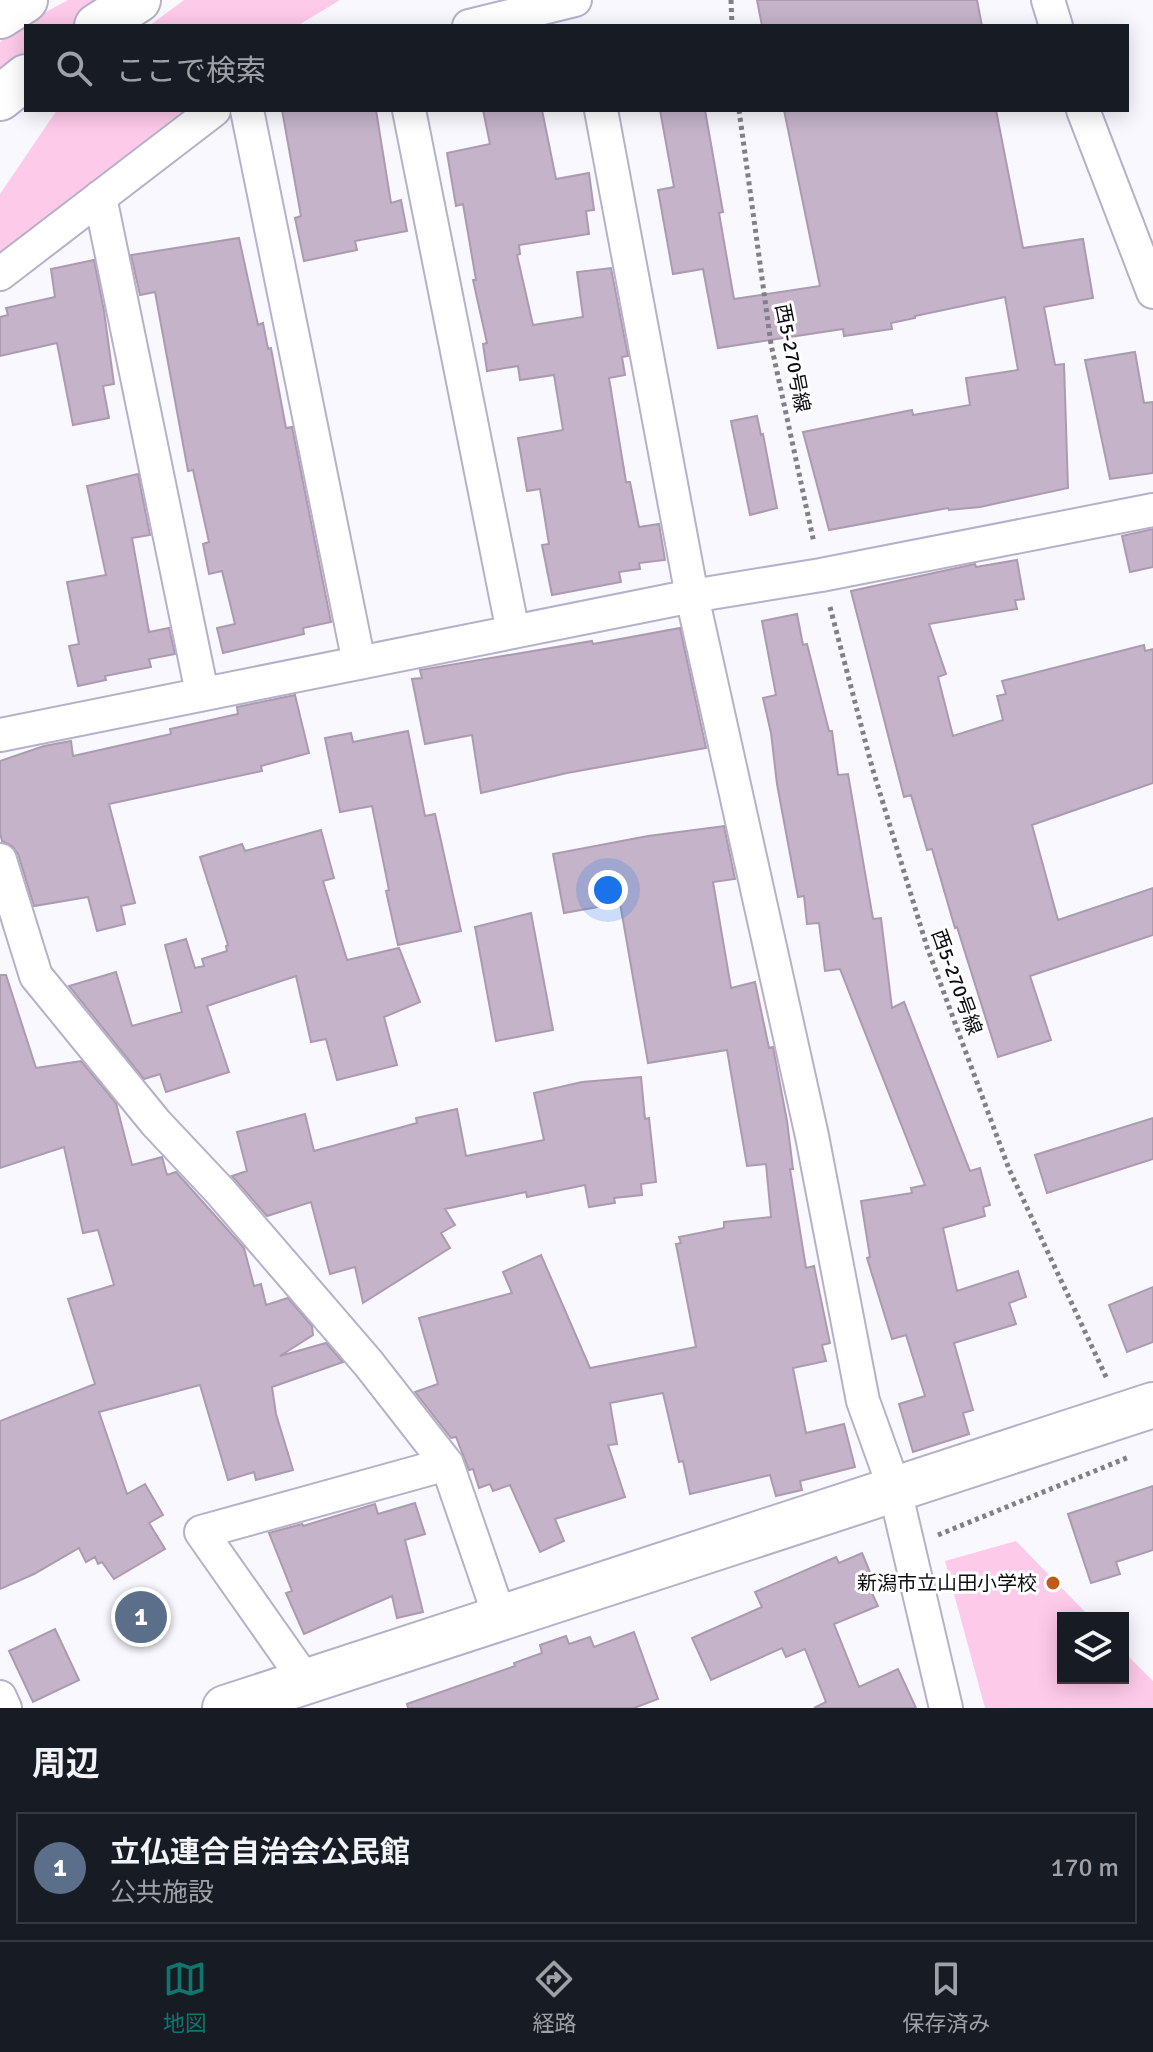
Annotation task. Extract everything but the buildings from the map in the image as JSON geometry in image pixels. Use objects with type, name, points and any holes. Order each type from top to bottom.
[{"type":"main road","points":[[0,16],[25,0]]},
{"type":"main road","points":[[100,24],[138,0]]},
{"type":"main road","points":[[0,98],[24,79]]},
{"type":"main road","points":[[225,1708],[1139,1410]]},
{"type":"street","points":[[477,24],[576,0],[582,24]]},
{"type":"street","points":[[1048,0],[1055,24]]},
{"type":"street","points":[[0,274],[211,112]]},
{"type":"street","points":[[247,112],[359,663]]},
{"type":"street","points":[[409,112],[513,632]]},
{"type":"street","points":[[601,112],[692,596],[806,1106],[863,1401],[895,1490],[946,1708]]},
{"type":"street","points":[[1084,112],[1153,292]]},
{"type":"street","points":[[100,197],[202,693]]},
{"type":"street","points":[[0,735],[692,596],[821,575],[1153,510]]},
{"type":"street","points":[[1,866],[36,976],[156,1123],[220,1191],[369,1364],[447,1464],[500,1618]]},
{"type":"street","points":[[305,1680],[201,1532],[447,1464]]},
{"type":"street","points":[[0,1697],[5,1708]]},
{"type":"path","points":[[731,0],[732,24]]},
{"type":"path","name":"西5-270号線","points":[[739,112],[771,344],[821,575],[872,767],[927,947],[1009,1169],[1139,1410],[1133,1456],[927,1540]]},
{"type":"shaded area","points":[[68,0],[120,0],[77,24],[24,24]]},
{"type":"shaded area","points":[[184,0],[340,0],[300,24],[152,24]]},
{"type":"shaded area","points":[[24,24],[24,58],[0,74],[0,42]]},
{"type":"shaded area","points":[[56,112],[181,112],[0,256],[0,194]]},
{"type":"shaded area","points":[[1016,1541],[1085,1612],[1057,1612],[1057,1684],[1129,1684],[1129,1657],[1153,1681],[1153,1708],[985,1708],[945,1561]]},
{"type":"place","name":"新潟市立山田小学校","points":[[1053,1583]]},
{"type":"place","name":"立仏連合自治会公民館","points":[[141,1617]]}]
